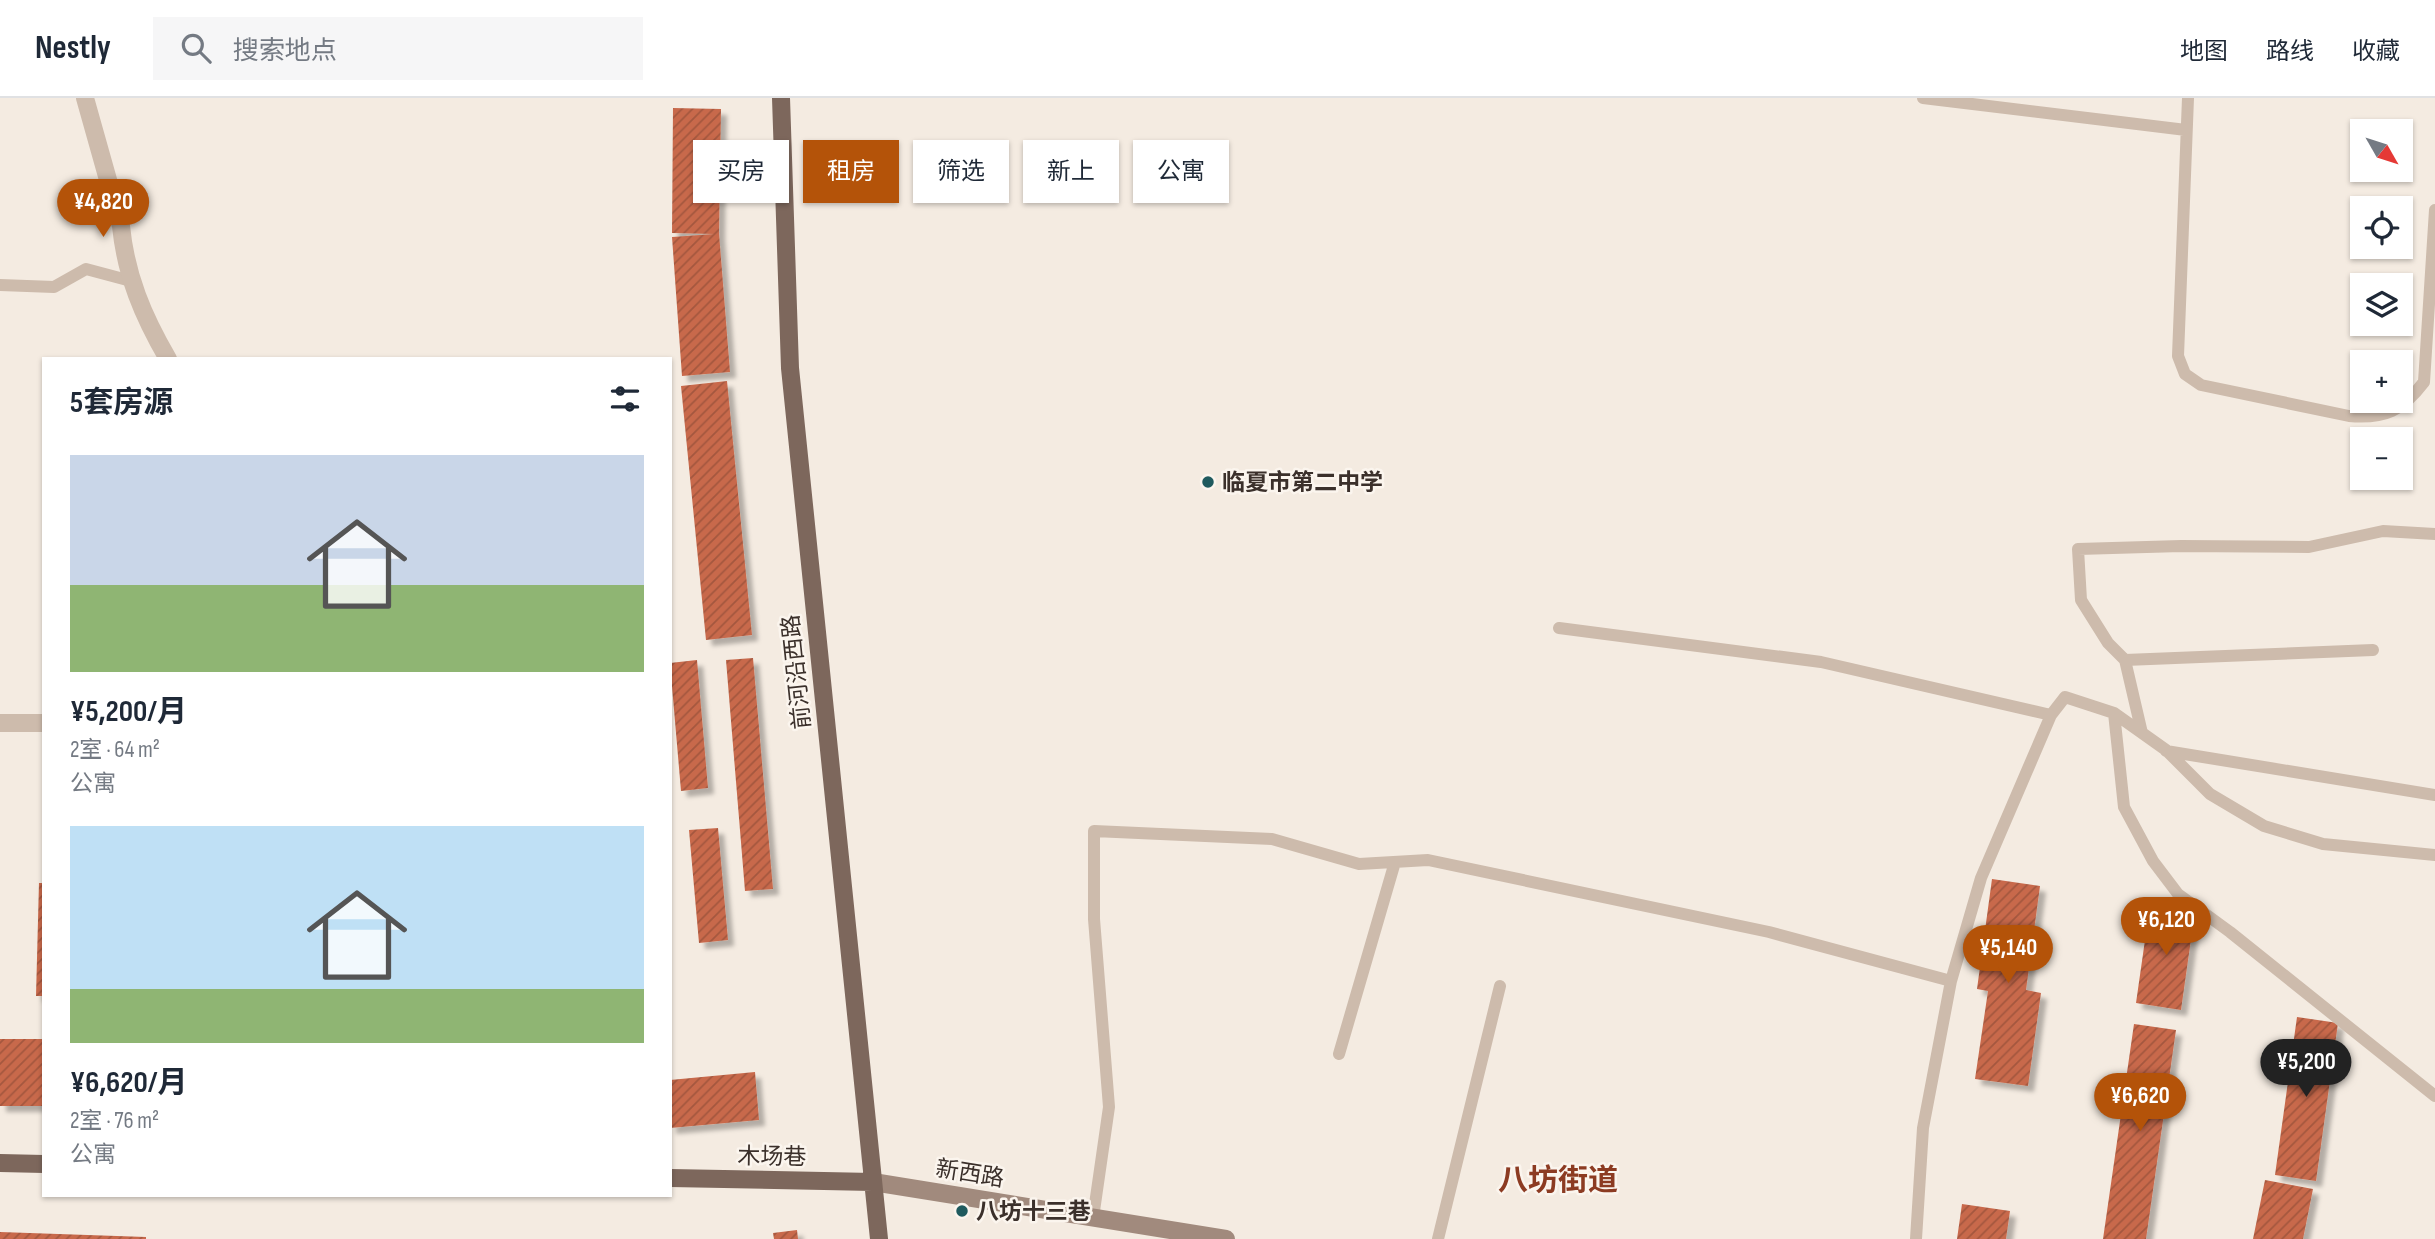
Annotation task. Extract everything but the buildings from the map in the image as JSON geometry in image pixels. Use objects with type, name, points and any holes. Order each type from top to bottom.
[{"type":"main road","name":"前河沿西路","points":[[781,98],[789,369],[878,1239]]},
{"type":"main road","points":[[0,1163],[42,1164]]},
{"type":"main road","name":"木场巷","points":[[672,1178],[873,1182]]},
{"type":"main road","name":"新西路","points":[[873,1182],[1226,1239]]},
{"type":"street","points":[[85,98],[121,226],[131,281],[147,324],[167,357]]},
{"type":"street","points":[[0,723],[42,723]]},
{"type":"lane","points":[[1923,98],[2186,130]]},
{"type":"lane","points":[[2188,98],[2178,356],[2185,374],[2201,385],[2349,416],[2371,417],[2392,412],[2411,400],[2424,382],[2435,210]]},
{"type":"lane","points":[[0,285],[54,287],[86,269],[131,281]]},
{"type":"lane","points":[[2142,733],[2125,660],[2108,643],[2081,600],[2078,549],[2181,546],[2309,547],[2383,531],[2435,534]]},
{"type":"lane","points":[[1559,628],[1821,662],[2051,715]]},
{"type":"lane","points":[[2125,660],[2373,650]]},
{"type":"lane","points":[[1916,1239],[1923,1128],[1951,981],[1981,878],[2051,715],[2065,697],[2114,713],[2166,750],[2210,794],[2264,826],[2323,844],[2435,855]]},
{"type":"lane","points":[[2114,713],[2123,807],[2152,861],[2178,894],[2230,932],[2435,1096]]},
{"type":"lane","points":[[2166,750],[2435,795]]},
{"type":"lane","points":[[1093,1218],[1109,1107],[1094,919],[1094,831],[1272,839],[1359,864],[1428,860],[1769,932],[1951,981]]},
{"type":"lane","points":[[1339,1054],[1395,862]]},
{"type":"lane","points":[[1438,1239],[1500,986]]},
{"type":"place","name":"临夏市第二中学","points":[[1208,482]]},
{"type":"place","name":"八坊十三巷","points":[[962,1211]]},
{"type":"district","name":"八坊街道","points":[[1558,1180]]}]
